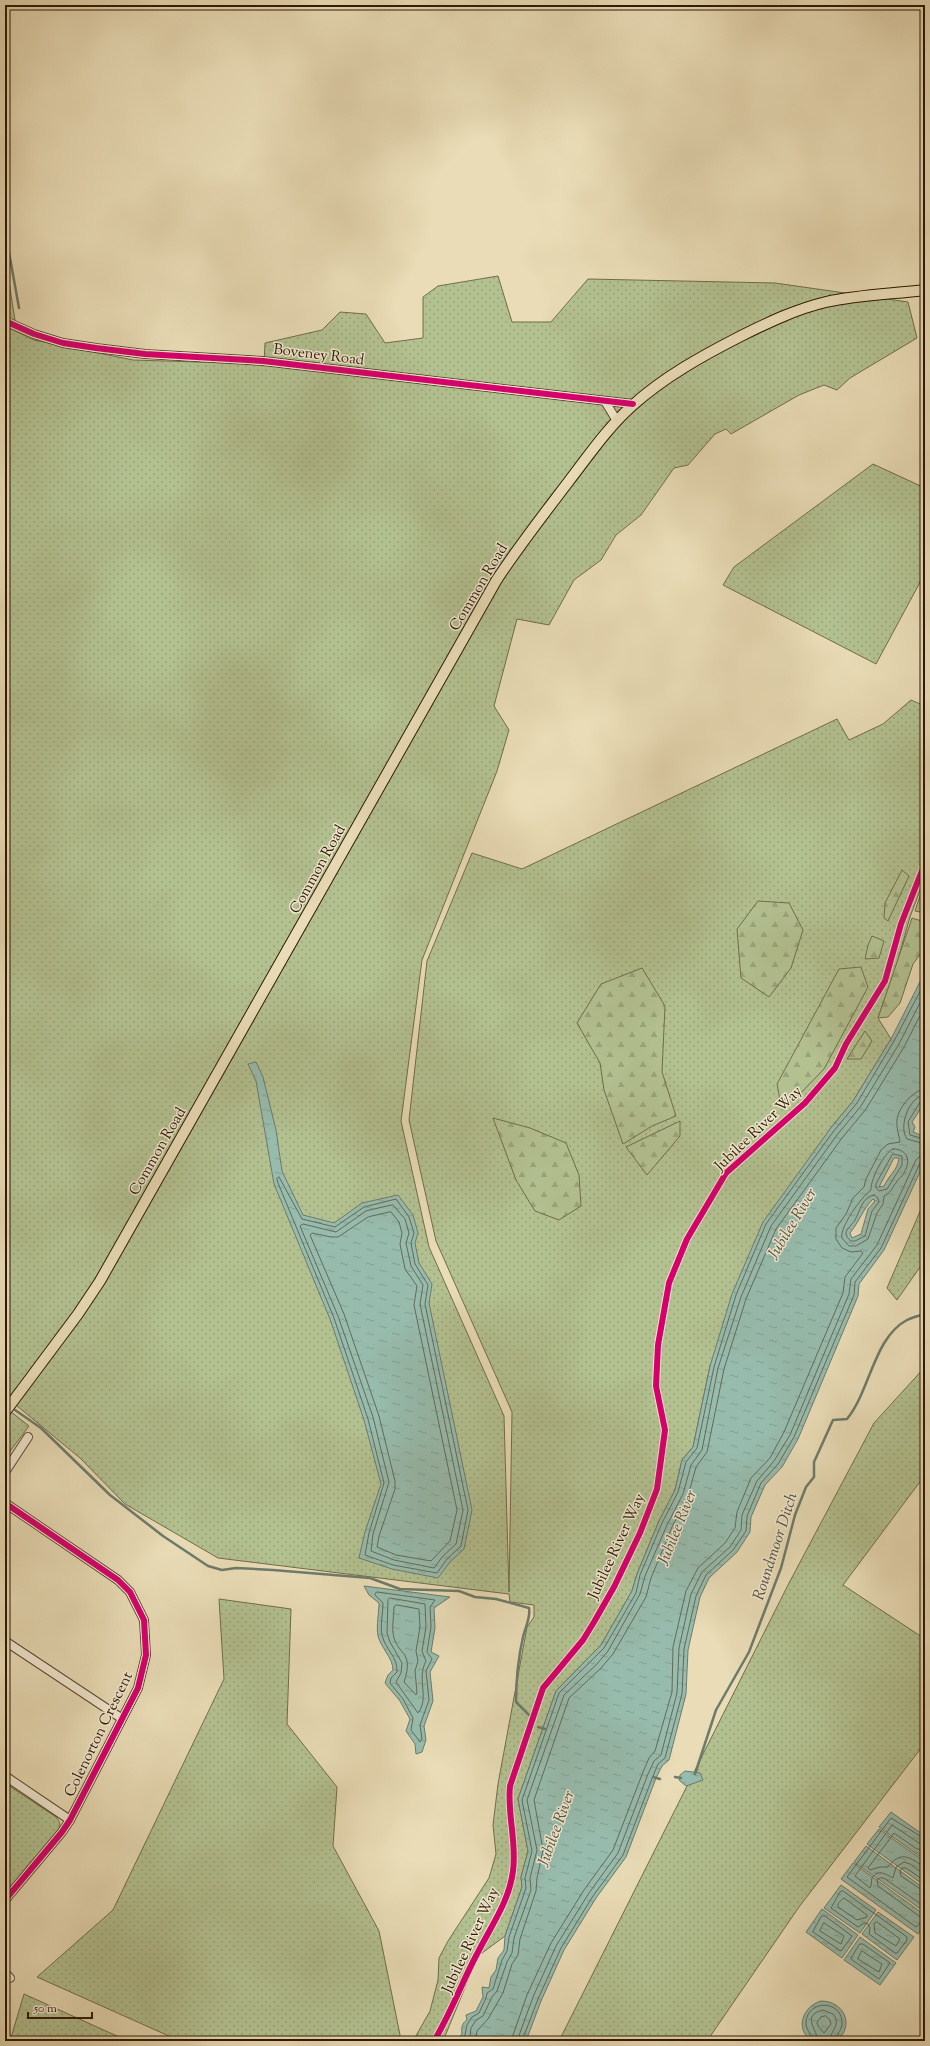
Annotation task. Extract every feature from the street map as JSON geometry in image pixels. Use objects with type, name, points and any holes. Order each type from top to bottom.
[{"type":"main road","name":"Common Road","points":[[5,1412],[12,1400],[44,1361],[100,1281],[496,581],[530,532],[617,420],[633,404],[676,372],[713,350],[793,312],[826,302],[851,297],[925,290]]},
{"type":"street","name":"Boveney Road","points":[[5,321],[34,334],[63,343],[96,348],[145,354],[263,361],[633,404]]},
{"type":"street","points":[[606,402],[617,420]]},
{"type":"street","points":[[5,1472],[28,1437]]},
{"type":"street","name":"Colenorton Crescent","points":[[5,1503],[118,1580],[130,1592],[144,1620],[146,1655],[138,1688],[121,1718],[70,1820],[62,1832],[5,1900]]},
{"type":"street","points":[[5,1641],[121,1718]]},
{"type":"street","points":[[5,1776],[70,1820]]},
{"type":"green space","points":[[5,276],[8,276],[15,320],[11,329],[34,340],[133,360],[264,364],[265,343],[322,330],[340,312],[366,314],[385,343],[423,338],[423,297],[438,286],[498,276],[512,322],[551,322],[588,279],[775,283],[908,302],[917,338],[850,378],[837,390],[824,385],[799,395],[731,434],[726,429],[715,434],[688,465],[674,468],[641,515],[616,535],[601,560],[574,580],[549,625],[517,619],[494,706],[509,730],[497,771],[422,960],[401,1121],[429,1247],[504,1416],[509,1592],[512,1412],[436,1241],[409,1120],[427,961],[472,853],[522,869],[837,719],[849,740],[883,724],[911,700],[925,706],[925,877],[910,917],[896,967],[878,1018],[891,1039],[853,1101],[830,1129],[816,1150],[710,1366],[693,1447],[682,1460],[675,1490],[659,1521],[637,1574],[632,1591],[601,1645],[556,1691],[518,1799],[528,1851],[521,1877],[522,1887],[505,1936],[478,1956],[443,2041],[413,2041],[430,2011],[438,1980],[439,1958],[448,1941],[489,1878],[496,1854],[493,1825],[498,1784],[527,1627],[534,1617],[534,1605],[510,1602],[509,1594],[218,1558],[125,1504],[80,1458],[5,1396]]},
{"type":"green space","points":[[873,464],[925,488],[925,573],[876,664],[723,585],[734,567]]},
{"type":"green space","points":[[902,870],[909,876],[888,921],[884,918],[885,903]]},
{"type":"green space","points":[[925,881],[925,913],[915,911]]},
{"type":"green space","points":[[758,901],[789,903],[803,930],[791,968],[769,997],[741,978],[737,929]]},
{"type":"green space","points":[[912,918],[925,922],[925,943],[922,952],[913,964],[900,1003],[888,1017],[878,1018]]},
{"type":"green space","points":[[872,936],[884,941],[879,958],[865,959],[868,945]]},
{"type":"green space","points":[[861,967],[868,987],[824,1069],[796,1098],[780,1100],[777,1084],[839,969]]},
{"type":"green space","points":[[642,968],[665,1006],[662,1072],[676,1116],[652,1126],[623,1144],[604,1090],[600,1063],[577,1023],[601,984]]},
{"type":"green space","points":[[865,1031],[872,1041],[861,1059],[847,1059]]},
{"type":"green space","points":[[493,1118],[530,1128],[566,1143],[579,1175],[581,1206],[559,1220],[535,1211],[516,1180]]},
{"type":"green space","points":[[680,1121],[680,1136],[647,1175],[626,1147]]},
{"type":"green space","points":[[925,1200],[925,1260],[897,1300],[887,1288]]},
{"type":"green space","points":[[925,1367],[925,1475],[843,1585],[925,1639],[925,1743],[799,1907],[707,2041],[559,2041],[789,1583],[874,1423]]},
{"type":"green space","points":[[10,1411],[29,1426],[5,1458],[5,1420]]},
{"type":"green space","points":[[219,1599],[291,1609],[287,1724],[337,1787],[333,1846],[379,1931],[400,2035],[397,2041],[180,2041],[37,1977],[113,1910],[224,1679]]},
{"type":"green space","points":[[5,1783],[56,1817],[60,1825],[59,1831],[5,1896]]},
{"type":"green space","points":[[24,1994],[128,2041],[10,2041]]},
{"type":"water","name":"Jubilee River","points":[[925,972],[925,1102],[912,1122],[915,1127],[913,1132],[923,1136],[925,1134],[925,1161],[884,1250],[859,1284],[858,1296],[798,1439],[782,1467],[765,1485],[751,1517],[750,1532],[737,1552],[709,1578],[700,1597],[688,1650],[686,1694],[669,1760],[662,1766],[656,1778],[626,1857],[596,1898],[564,1950],[541,2001],[526,2041],[456,2041],[462,2034],[462,2026],[467,2020],[466,2015],[476,2011],[483,1997],[482,1987],[489,1988],[491,1977],[496,1970],[498,1958],[504,1950],[505,1936],[522,1887],[521,1877],[528,1851],[518,1799],[556,1691],[601,1645],[632,1591],[637,1574],[659,1521],[675,1490],[682,1460],[693,1447],[710,1366],[732,1294],[763,1222],[830,1129],[853,1101],[891,1039]],"holes":[[[894,1158],[899,1158],[897,1166],[884,1186],[879,1187]],[[873,1199],[875,1201],[868,1209],[861,1234],[852,1238],[850,1233],[866,1207]]]},
{"type":"water","points":[[256,1062],[263,1077],[276,1130],[282,1171],[303,1215],[334,1223],[362,1203],[398,1195],[413,1215],[418,1233],[415,1243],[419,1263],[432,1284],[429,1303],[472,1510],[464,1549],[450,1562],[438,1578],[392,1569],[359,1558],[365,1532],[381,1484],[364,1420],[330,1319],[274,1184],[256,1081],[248,1064]]},
{"type":"water","points":[[364,1586],[450,1597],[434,1608],[435,1628],[431,1652],[439,1656],[430,1672],[433,1701],[424,1726],[426,1740],[422,1752],[416,1754],[415,1744],[406,1731],[410,1719],[400,1701],[385,1683],[388,1675],[393,1670],[391,1661],[377,1632],[379,1603],[369,1595]]},
{"type":"water","points":[[685,1771],[700,1773],[703,1780],[686,1786],[679,1780],[680,1775]]},
{"type":"water","points":[[891,1812],[925,1836],[925,1860],[879,1827]]},
{"type":"water","points":[[879,1829],[925,1862],[925,1886],[867,1844]]},
{"type":"water","points":[[866,1846],[925,1889],[925,1912],[854,1862]]},
{"type":"water","points":[[853,1863],[925,1915],[925,1923],[918,1934],[841,1879]]},
{"type":"water","points":[[841,1885],[876,1910],[860,1933],[824,1908]]},
{"type":"water","points":[[822,1909],[858,1935],[842,1958],[806,1932]]},
{"type":"water","points":[[878,1912],[914,1937],[897,1960],[862,1934]]},
{"type":"water","points":[[860,1937],[896,1963],[880,1985],[844,1960]]},
{"type":"water","points":[[821,2001],[836,2005],[841,2009],[844,2015],[846,2021],[845,2028],[837,2041],[812,2041],[806,2036],[803,2030],[802,2024],[805,2013],[809,2008]]},
{"type":"waterway","points":[[5,230],[19,308]]},
{"type":"waterway","name":"Roundmoor Ditch","points":[[695,1774],[716,1710],[749,1652],[781,1568],[795,1515],[806,1487],[814,1477],[814,1462],[833,1420],[847,1419],[855,1407],[880,1351],[896,1328],[907,1320],[925,1314]]},
{"type":"waterway","points":[[15,1410],[41,1428],[110,1495],[163,1536],[208,1566],[222,1570],[236,1568],[370,1578],[400,1589],[459,1591],[475,1597],[496,1599],[529,1608],[529,1619],[523,1637],[519,1661],[516,1702],[529,1715]]},
{"type":"waterway","points":[[538,1727],[545,1729]]},
{"type":"waterway","points":[[653,1777],[660,1779]]},
{"type":"waterway","name":"Roundmoor Ditch","points":[[675,1777],[681,1778]]},
{"type":"cycle path","points":[[5,321],[34,334],[63,343],[96,348],[145,354],[263,361],[633,404]]},
{"type":"cycle path","name":"Jubilee River Way","points":[[434,2041],[446,2020],[472,1965],[504,1904],[508,1893],[514,1860],[509,1797],[510,1786],[543,1688],[583,1640],[594,1622],[614,1587],[640,1533],[657,1489],[665,1430],[656,1386],[658,1345],[669,1283],[687,1239],[726,1173],[805,1103],[835,1068],[846,1044],[885,981],[901,924],[925,863]]},
{"type":"cycle path","points":[[5,1503],[118,1580],[130,1592],[144,1620],[146,1655],[138,1688],[70,1820],[62,1832],[5,1900]]}]
